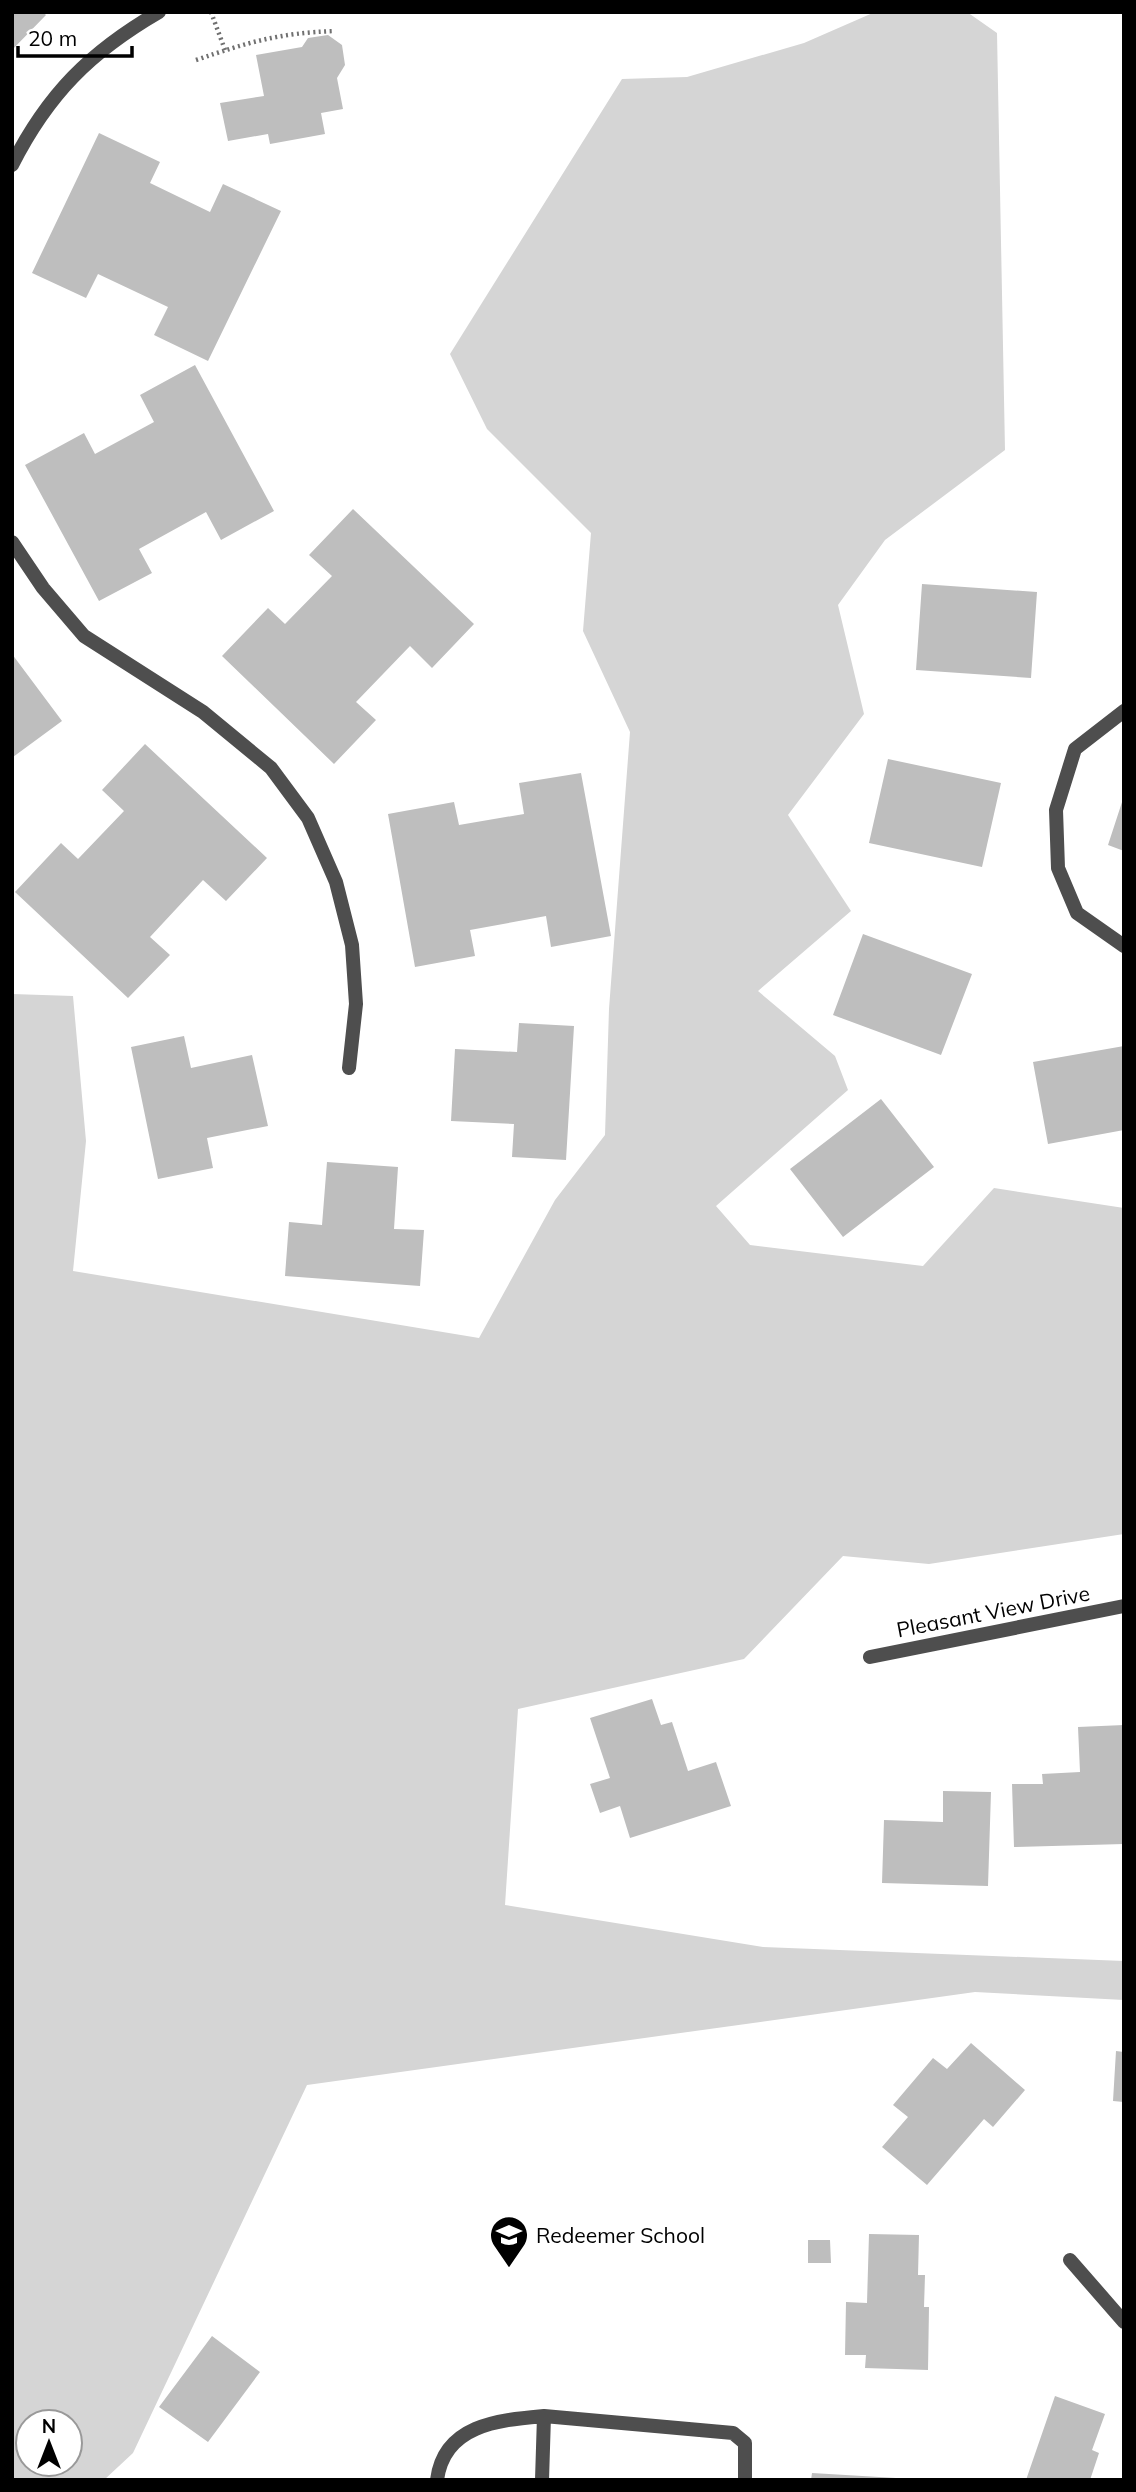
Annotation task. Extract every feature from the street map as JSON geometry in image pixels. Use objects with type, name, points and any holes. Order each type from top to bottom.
[{"type":"street","points":[[12,165],[30,130],[66,83],[113,38],[159,12]]},
{"type":"street","points":[[12,542],[44,588],[84,636],[202,712],[262,760],[308,818],[336,883],[352,945],[356,1004],[349,1068]]},
{"type":"street","points":[[1124,711],[1075,749],[1056,810],[1058,868],[1077,913],[1124,946]]},
{"type":"street","name":"Pleasant View Drive","points":[[870,1657],[1124,1606]]},
{"type":"street","points":[[1070,2260],[1124,2322]]},
{"type":"street","points":[[542,2480],[544,2416]]},
{"type":"street","points":[[438,2480],[439,2466],[454,2444],[475,2427],[492,2421],[544,2416],[733,2433],[745,2443],[745,2480]]},
{"type":"path","points":[[211,12],[225,50]]},
{"type":"path","points":[[196,60],[271,36],[335,31]]},
{"type":"shaded area","points":[[875,12],[967,12],[997,33],[1005,450],[885,540],[838,605],[864,714],[788,815],[851,911],[758,991],[835,1056],[848,1090],[716,1206],[750,1245],[923,1266],[994,1188],[1124,1208],[1124,1534],[929,1564],[843,1556],[744,1659],[518,1709],[505,1905],[763,1947],[1124,1961],[1124,2000],[975,1992],[307,2085],[133,2453],[104,2480],[12,2480],[12,994],[73,996],[86,1141],[73,1271],[479,1338],[555,1200],[605,1135],[609,1009],[630,732],[583,631],[591,533],[487,429],[450,354],[622,79],[687,77],[804,43]]},
{"type":"building","points":[[12,12],[43,12],[46,15],[12,50]]},
{"type":"building","points":[[328,35],[342,45],[345,65],[337,78],[343,109],[321,113],[325,134],[270,144],[268,134],[228,141],[220,103],[264,96],[256,55],[302,47],[308,38]]},
{"type":"building","points":[[99,133],[160,162],[150,183],[210,212],[223,184],[281,211],[208,361],[154,335],[168,307],[98,274],[86,298],[32,273]]},
{"type":"building","points":[[195,365],[274,511],[221,540],[206,512],[139,549],[152,573],[99,601],[25,465],[84,433],[95,454],[154,422],[140,395]]},
{"type":"building","points":[[353,509],[474,624],[432,668],[410,646],[356,702],[376,720],[334,764],[222,656],[268,608],[285,624],[332,576],[309,555]]},
{"type":"building","points":[[922,584],[1037,592],[1031,678],[916,670]]},
{"type":"building","points":[[12,654],[62,721],[13,757],[12,755]]},
{"type":"building","points":[[145,744],[267,858],[226,901],[203,880],[150,937],[170,955],[128,998],[15,892],[61,843],[78,859],[124,811],[102,790]]},
{"type":"building","points":[[888,759],[1001,783],[982,867],[869,843]]},
{"type":"building","points":[[581,773],[611,936],[551,947],[546,916],[470,930],[475,956],[415,967],[388,814],[454,802],[459,825],[524,814],[519,783]]},
{"type":"building","points":[[1124,799],[1124,851],[1108,845]]},
{"type":"building","points":[[863,934],[972,974],[941,1055],[833,1015]]},
{"type":"building","points":[[519,1023],[574,1026],[566,1160],[512,1157],[514,1124],[451,1121],[455,1049],[517,1052]]},
{"type":"building","points":[[184,1036],[191,1068],[252,1055],[268,1126],[207,1138],[213,1168],[158,1179],[131,1047]]},
{"type":"building","points":[[1124,1046],[1124,1130],[1048,1144],[1033,1062]]},
{"type":"building","points":[[881,1099],[934,1167],[843,1237],[790,1169]]},
{"type":"building","points":[[327,1162],[398,1167],[394,1229],[424,1230],[420,1286],[285,1276],[289,1222],[322,1225]]},
{"type":"building","points":[[652,1699],[661,1725],[672,1722],[688,1771],[716,1762],[731,1806],[630,1838],[620,1806],[600,1813],[590,1784],[610,1778],[590,1718]]},
{"type":"building","points":[[1124,1725],[1124,1844],[1014,1847],[1012,1784],[1043,1784],[1042,1774],[1080,1772],[1078,1727]]},
{"type":"building","points":[[943,1791],[991,1792],[988,1886],[882,1883],[884,1820],[943,1822]]},
{"type":"building","points":[[971,2043],[1025,2090],[993,2127],[984,2119],[927,2185],[882,2147],[908,2117],[893,2105],[933,2058],[947,2069]]},
{"type":"building","points":[[1116,2051],[1124,2052],[1124,2102],[1113,2101]]},
{"type":"building","points":[[869,2234],[919,2235],[918,2275],[925,2275],[924,2307],[929,2307],[928,2370],[865,2368],[866,2355],[845,2355],[846,2302],[867,2303]]},
{"type":"building","points":[[808,2240],[830,2240],[831,2263],[808,2263]]},
{"type":"building","points":[[212,2336],[260,2372],[208,2442],[159,2407]]},
{"type":"building","points":[[1055,2396],[1105,2414],[1092,2450],[1099,2453],[1090,2480],[1026,2480]]},
{"type":"building","points":[[812,2473],[896,2478],[896,2480],[811,2480]]},
{"type":"place","name":"Redeemer School","points":[[509,2269]]}]
